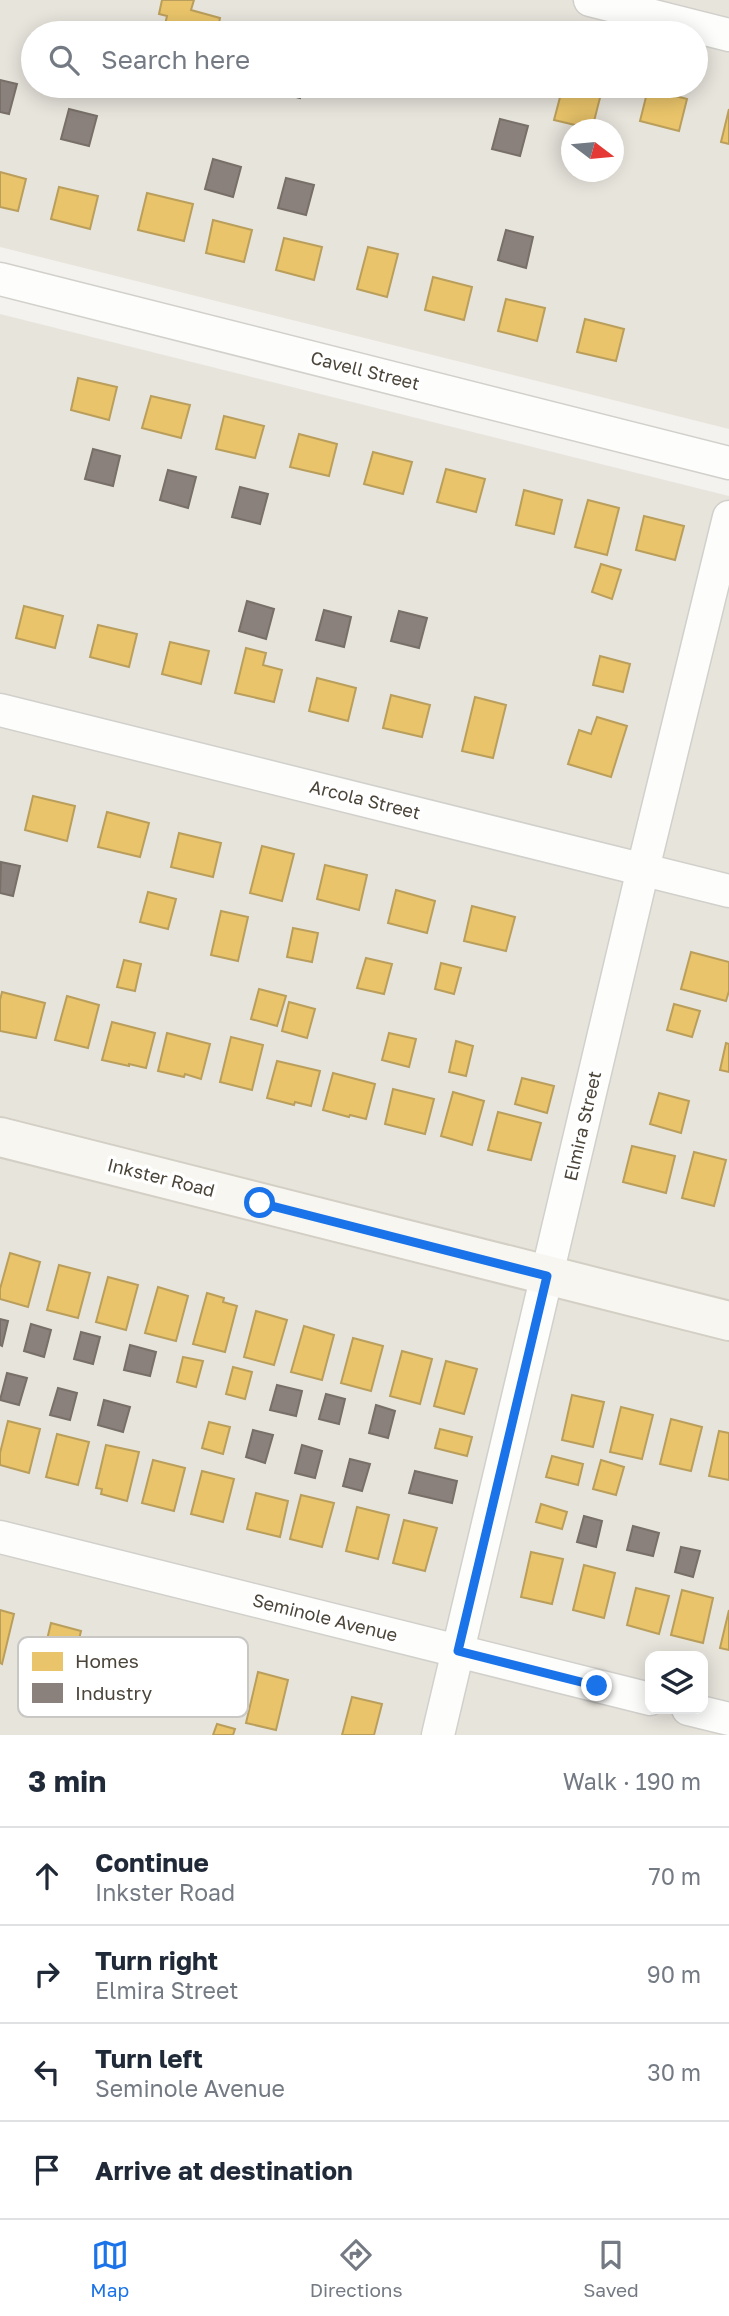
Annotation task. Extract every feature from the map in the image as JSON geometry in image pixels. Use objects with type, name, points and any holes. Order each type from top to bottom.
[{"type":"main road","name":"Inkster Road","points":[[0,1136],[729,1321]]},
{"type":"street","points":[[590,0],[673,21]]},
{"type":"street","points":[[708,30],[729,35]]},
{"type":"street","name":"Cavell Street","points":[[0,279],[729,463]]},
{"type":"street","name":"Elmira Street","points":[[438,1735],[729,517]]},
{"type":"street","name":"Arcola Street","points":[[0,710],[729,891]]},
{"type":"street","name":"Seminole Avenue","points":[[0,1537],[645,1698]]},
{"type":"street","points":[[708,1714],[729,1719]]},
{"type":"shaded area","points":[[0,0],[729,0],[729,429],[0,247]]},
{"type":"shaded area","points":[[0,314],[729,496],[729,1735],[0,1735]]},
{"type":"building: Homes","points":[[162,0],[194,0],[191,10],[220,18],[219,21],[166,21],[167,16],[159,14]]},
{"type":"building: Homes","points":[[560,98],[600,98],[595,119],[561,119],[561,122],[554,120]]},
{"type":"building: Homes","points":[[646,98],[687,99],[679,131],[640,121]]},
{"type":"building: Homes","points":[[729,109],[729,144],[721,142]]},
{"type":"building: Homes","points":[[0,172],[26,179],[18,211],[0,207]]},
{"type":"building: Homes","points":[[59,187],[98,196],[90,229],[51,219]]},
{"type":"building: Homes","points":[[147,193],[193,204],[184,241],[138,230]]},
{"type":"building: Homes","points":[[213,220],[252,230],[244,262],[206,253]]},
{"type":"building: Homes","points":[[284,238],[322,247],[314,280],[276,270]]},
{"type":"building: Homes","points":[[368,247],[398,254],[387,297],[357,289]]},
{"type":"building: Homes","points":[[433,277],[472,287],[464,320],[425,310]]},
{"type":"building: Homes","points":[[506,299],[545,308],[537,341],[498,331]]},
{"type":"building: Homes","points":[[585,319],[624,329],[616,361],[577,352]]},
{"type":"building: Homes","points":[[78,378],[117,387],[109,420],[71,410]]},
{"type":"building: Homes","points":[[151,396],[190,405],[181,438],[142,428]]},
{"type":"building: Homes","points":[[224,416],[264,426],[255,458],[216,449]]},
{"type":"building: Homes","points":[[299,434],[337,444],[329,476],[290,467]]},
{"type":"building: Homes","points":[[373,452],[412,462],[403,494],[364,484]]},
{"type":"building: Homes","points":[[446,469],[485,479],[476,512],[437,502]]},
{"type":"building: Homes","points":[[524,490],[562,500],[554,534],[516,525]]},
{"type":"building: Homes","points":[[588,500],[619,508],[607,555],[575,547]]},
{"type":"building: Homes","points":[[644,516],[684,526],[675,560],[636,550]]},
{"type":"building: Homes","points":[[601,564],[621,570],[612,599],[592,592]]},
{"type":"building: Homes","points":[[24,606],[63,616],[55,648],[16,638]]},
{"type":"building: Homes","points":[[98,625],[137,634],[129,667],[90,657]]},
{"type":"building: Homes","points":[[170,642],[209,651],[201,684],[162,674]]},
{"type":"building: Homes","points":[[246,648],[266,653],[263,665],[282,670],[274,702],[235,693]]},
{"type":"building: Homes","points":[[600,656],[630,664],[623,692],[593,685]]},
{"type":"building: Homes","points":[[317,678],[356,688],[348,721],[309,711]]},
{"type":"building: Homes","points":[[391,695],[430,705],[422,737],[383,728]]},
{"type":"building: Homes","points":[[475,697],[506,705],[493,758],[462,751]]},
{"type":"building: Homes","points":[[597,717],[627,726],[611,777],[568,764],[579,730],[591,734]]},
{"type":"building: Homes","points":[[33,796],[75,806],[67,841],[25,830]]},
{"type":"building: Homes","points":[[107,812],[149,823],[140,857],[98,847]]},
{"type":"building: Homes","points":[[179,833],[221,843],[213,877],[171,867]]},
{"type":"building: Homes","points":[[262,846],[294,854],[282,901],[250,893]]},
{"type":"building: Homes","points":[[325,865],[367,875],[359,910],[317,899]]},
{"type":"building: Homes","points":[[396,890],[435,901],[427,933],[388,923]]},
{"type":"building: Homes","points":[[148,892],[176,899],[168,929],[140,922]]},
{"type":"building: Homes","points":[[472,906],[515,917],[506,951],[464,941]]},
{"type":"building: Homes","points":[[221,911],[248,917],[238,961],[211,955]]},
{"type":"building: Homes","points":[[293,928],[318,933],[312,962],[287,957]]},
{"type":"building: Homes","points":[[691,952],[729,962],[729,991],[726,1001],[681,989]]},
{"type":"building: Homes","points":[[366,958],[392,964],[384,994],[357,988]]},
{"type":"building: Homes","points":[[124,960],[141,964],[135,991],[117,987]]},
{"type":"building: Homes","points":[[441,963],[461,968],[454,994],[435,989]]},
{"type":"building: Homes","points":[[259,989],[286,996],[277,1026],[251,1019]]},
{"type":"building: Homes","points":[[2,992],[45,1003],[36,1038],[0,1031]]},
{"type":"building: Homes","points":[[67,996],[99,1005],[88,1048],[55,1040]]},
{"type":"building: Homes","points":[[289,1002],[315,1009],[307,1038],[282,1031]]},
{"type":"building: Homes","points":[[674,1004],[700,1011],[692,1037],[667,1030]]},
{"type":"building: Homes","points":[[112,1022],[155,1033],[146,1068],[102,1060]]},
{"type":"building: Homes","points":[[167,1033],[210,1044],[201,1079],[158,1071]]},
{"type":"building: Homes","points":[[389,1033],[416,1039],[409,1067],[382,1060]]},
{"type":"building: Homes","points":[[231,1037],[263,1045],[252,1090],[220,1082]]},
{"type":"building: Homes","points":[[456,1041],[473,1046],[466,1076],[449,1072]]},
{"type":"building: Homes","points":[[726,1043],[729,1044],[729,1072],[720,1070]]},
{"type":"building: Homes","points":[[277,1061],[320,1071],[311,1106],[267,1098]]},
{"type":"building: Homes","points":[[333,1073],[375,1084],[366,1119],[323,1110]]},
{"type":"building: Homes","points":[[522,1078],[554,1086],[547,1113],[515,1104]]},
{"type":"building: Homes","points":[[393,1089],[434,1099],[425,1134],[385,1124]]},
{"type":"building: Homes","points":[[453,1092],[484,1101],[472,1145],[441,1136]]},
{"type":"building: Homes","points":[[659,1093],[689,1101],[681,1133],[650,1124]]},
{"type":"building: Homes","points":[[498,1112],[541,1123],[531,1160],[488,1150]]},
{"type":"building: Homes","points":[[632,1146],[675,1156],[666,1193],[623,1182]]},
{"type":"building: Homes","points":[[694,1152],[726,1160],[714,1206],[682,1198]]},
{"type":"building: Homes","points":[[10,1253],[40,1262],[28,1307],[0,1299],[0,1289]]},
{"type":"building: Homes","points":[[59,1265],[90,1273],[78,1318],[47,1310]]},
{"type":"building: Homes","points":[[108,1277],[138,1285],[126,1330],[96,1322]]},
{"type":"building: Homes","points":[[158,1287],[188,1296],[176,1341],[145,1333]]},
{"type":"building: Homes","points":[[207,1293],[224,1298],[223,1302],[237,1306],[225,1352],[193,1344]]},
{"type":"building: Homes","points":[[256,1311],[287,1320],[274,1365],[244,1357]]},
{"type":"building: Homes","points":[[304,1326],[334,1335],[322,1380],[291,1372]]},
{"type":"building: Homes","points":[[353,1338],[383,1346],[371,1391],[341,1383]]},
{"type":"building: Homes","points":[[402,1351],[432,1359],[420,1404],[390,1396]]},
{"type":"building: Homes","points":[[183,1357],[203,1361],[196,1387],[177,1382]]},
{"type":"building: Homes","points":[[446,1361],[477,1369],[464,1414],[434,1406]]},
{"type":"building: Homes","points":[[233,1367],[252,1372],[245,1399],[226,1394]]},
{"type":"building: Homes","points":[[572,1395],[604,1402],[593,1447],[562,1440]]},
{"type":"building: Homes","points":[[621,1407],[653,1415],[642,1459],[610,1452]]},
{"type":"building: Homes","points":[[671,1419],[702,1427],[691,1471],[660,1464]]},
{"type":"building: Homes","points":[[8,1421],[40,1429],[29,1473],[0,1465],[0,1453]]},
{"type":"building: Homes","points":[[209,1422],[230,1427],[223,1454],[202,1448]]},
{"type":"building: Homes","points":[[440,1429],[472,1437],[467,1456],[435,1448]]},
{"type":"building: Homes","points":[[719,1431],[729,1433],[729,1480],[709,1476]]},
{"type":"building: Homes","points":[[57,1434],[89,1442],[78,1485],[46,1477]]},
{"type":"building: Homes","points":[[106,1445],[139,1452],[127,1501],[101,1494],[102,1489],[96,1488]]},
{"type":"building: Homes","points":[[552,1456],[583,1464],[578,1485],[546,1477]]},
{"type":"building: Homes","points":[[153,1460],[185,1468],[174,1511],[142,1503]]},
{"type":"building: Homes","points":[[601,1460],[624,1467],[616,1495],[593,1489]]},
{"type":"building: Homes","points":[[202,1471],[234,1479],[223,1522],[191,1514]]},
{"type":"building: Homes","points":[[256,1493],[288,1501],[280,1537],[247,1529]]},
{"type":"building: Homes","points":[[301,1495],[334,1503],[322,1547],[290,1539]]},
{"type":"building: Homes","points":[[541,1504],[567,1512],[562,1529],[536,1522]]},
{"type":"building: Homes","points":[[357,1507],[389,1515],[378,1559],[346,1551]]},
{"type":"building: Homes","points":[[404,1520],[437,1528],[425,1571],[393,1563]]},
{"type":"building: Homes","points":[[531,1552],[563,1559],[552,1604],[521,1597]]},
{"type":"building: Homes","points":[[584,1565],[615,1573],[604,1618],[573,1610]]},
{"type":"building: Homes","points":[[636,1588],[669,1596],[659,1634],[627,1625]]},
{"type":"building: Homes","points":[[682,1590],[713,1598],[703,1643],[671,1635]]},
{"type":"building: Homes","points":[[0,1610],[14,1614],[2,1664],[0,1663]]},
{"type":"building: Homes","points":[[729,1610],[729,1650],[720,1648]]},
{"type":"building: Homes","points":[[51,1623],[81,1631],[80,1637],[48,1637]]},
{"type":"building: Homes","points":[[258,1672],[288,1680],[276,1730],[246,1723]]},
{"type":"building: Homes","points":[[352,1697],[382,1704],[374,1735],[342,1735]]},
{"type":"building: Homes","points":[[217,1724],[235,1729],[233,1735],[213,1735]]},
{"type":"building: Industry","points":[[0,80],[17,84],[9,114],[0,112]]},
{"type":"building: Industry","points":[[69,109],[97,116],[89,146],[61,139]]},
{"type":"building: Industry","points":[[500,119],[528,126],[520,156],[492,149]]},
{"type":"building: Industry","points":[[213,159],[241,167],[233,197],[205,189]]},
{"type":"building: Industry","points":[[286,178],[314,185],[306,215],[278,208]]},
{"type":"building: Industry","points":[[506,230],[533,237],[526,268],[498,260]]},
{"type":"building: Industry","points":[[93,449],[120,456],[113,486],[85,479]]},
{"type":"building: Industry","points":[[168,470],[196,477],[188,508],[160,500]]},
{"type":"building: Industry","points":[[240,487],[268,494],[260,524],[232,517]]},
{"type":"building: Industry","points":[[247,601],[274,609],[266,639],[239,631]]},
{"type":"building: Industry","points":[[324,610],[351,617],[344,647],[316,640]]},
{"type":"building: Industry","points":[[399,611],[427,618],[419,648],[391,641]]},
{"type":"building: Industry","points":[[1,862],[20,866],[13,896],[0,893]]},
{"type":"building: Industry","points":[[0,1319],[8,1321],[2,1346],[0,1345]]},
{"type":"building: Industry","points":[[31,1324],[51,1330],[44,1357],[24,1351]]},
{"type":"building: Industry","points":[[81,1332],[100,1337],[93,1364],[74,1359]]},
{"type":"building: Industry","points":[[130,1345],[156,1352],[150,1376],[124,1370]]},
{"type":"building: Industry","points":[[7,1373],[27,1378],[19,1405],[0,1400]]},
{"type":"building: Industry","points":[[277,1385],[302,1391],[296,1416],[270,1410]]},
{"type":"building: Industry","points":[[58,1388],[77,1393],[70,1420],[50,1415]]},
{"type":"building: Industry","points":[[326,1394],[345,1399],[339,1424],[319,1419]]},
{"type":"building: Industry","points":[[104,1400],[130,1407],[123,1432],[98,1425]]},
{"type":"building: Industry","points":[[376,1405],[395,1411],[388,1438],[369,1433]]},
{"type":"building: Industry","points":[[253,1430],[273,1435],[265,1463],[246,1457]]},
{"type":"building: Industry","points":[[302,1445],[322,1451],[315,1478],[295,1473]]},
{"type":"building: Industry","points":[[350,1459],[370,1464],[362,1491],[343,1486]]},
{"type":"building: Industry","points":[[415,1471],[457,1481],[452,1503],[409,1493]]},
{"type":"building: Industry","points":[[584,1516],[602,1521],[596,1547],[577,1542]]},
{"type":"building: Industry","points":[[633,1526],[659,1533],[653,1556],[627,1550]]},
{"type":"building: Industry","points":[[681,1547],[700,1551],[693,1577],[675,1572]]},
{"type":"route","points":[[260,1203],[547,1276],[458,1651],[597,1686]]}]
